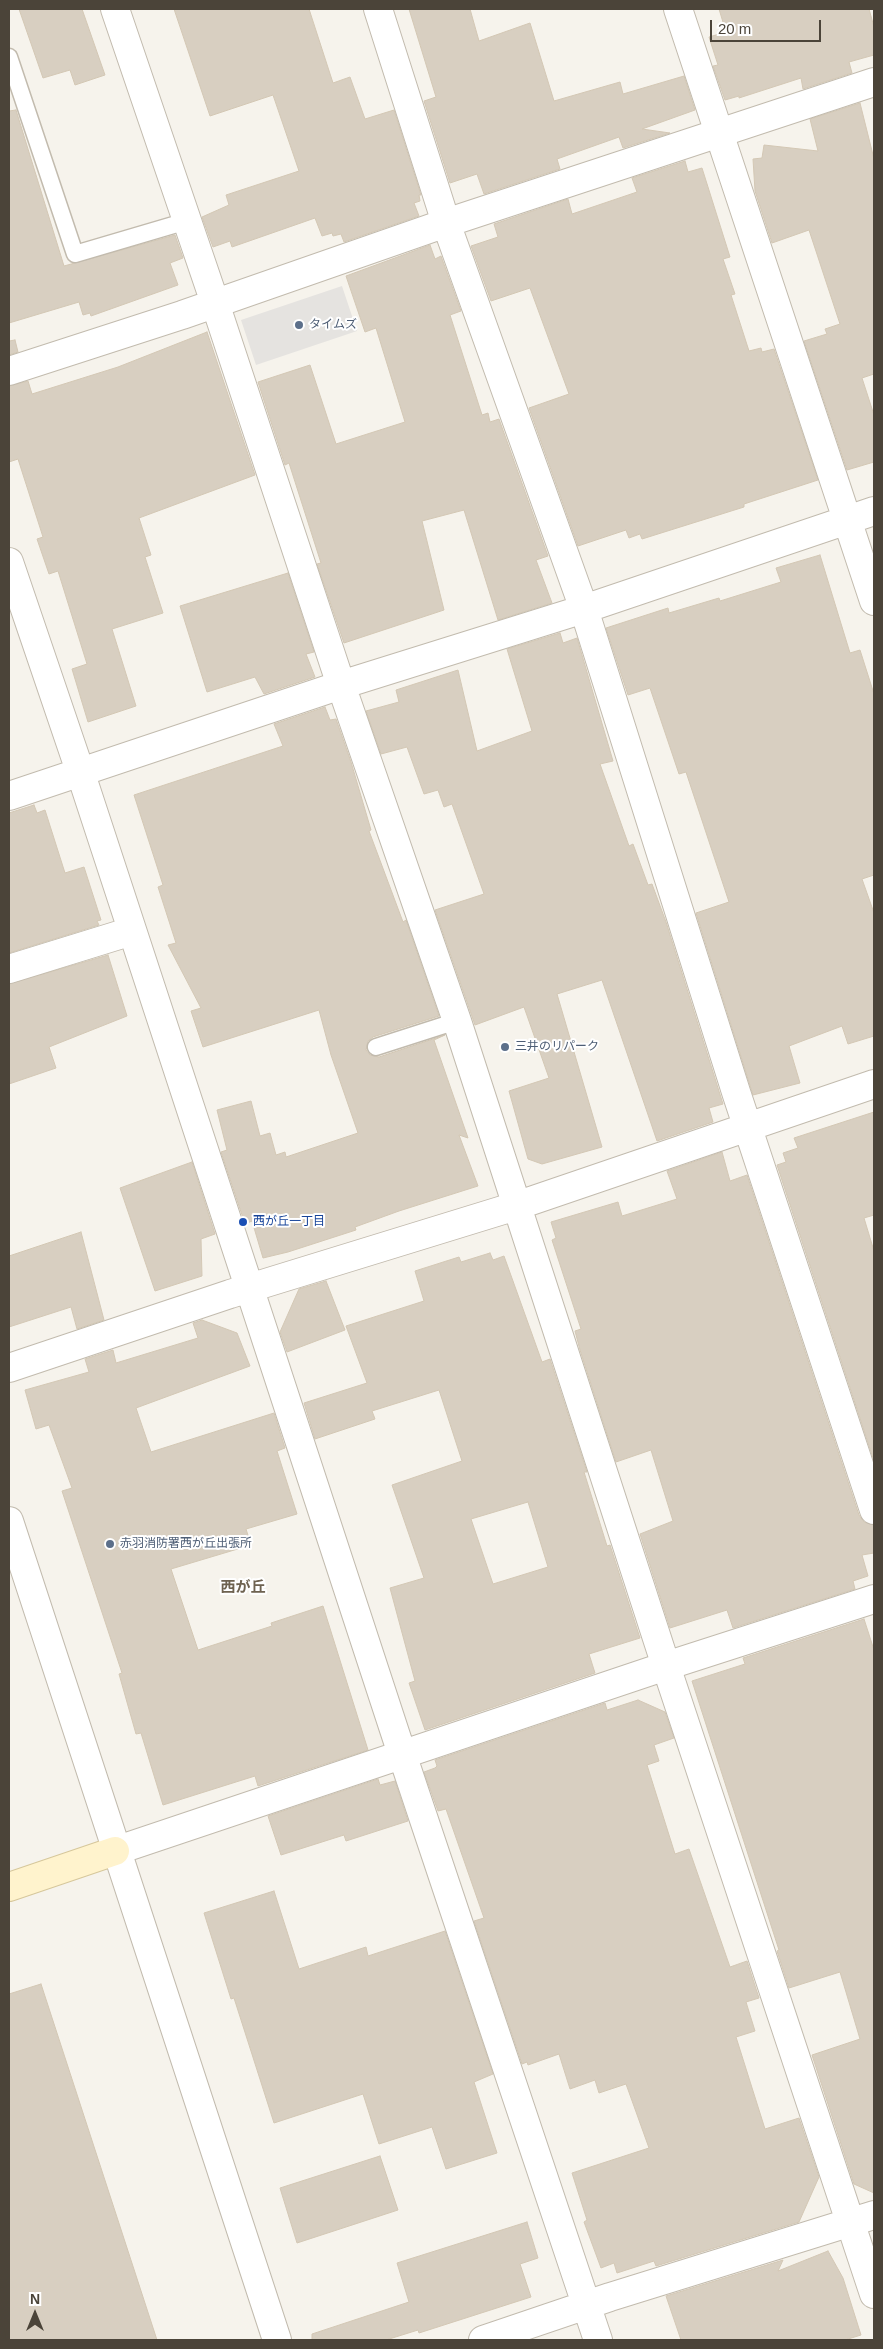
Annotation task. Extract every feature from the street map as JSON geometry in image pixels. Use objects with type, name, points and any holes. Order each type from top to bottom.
[{"type":"street","points":[[115,9],[215,303],[340,685],[457,1021],[666,1666],[862,2219],[874,2294]]},
{"type":"street","points":[[378,9],[446,223],[584,609],[748,1127],[874,1510]]},
{"type":"street","points":[[678,9],[874,600]]},
{"type":"street","points":[[9,371],[215,303],[446,223],[719,135],[874,82]]},
{"type":"street","points":[[9,796],[340,685],[584,609],[874,512]]},
{"type":"street","points":[[9,562],[80,771],[402,1754],[598,2340]]},
{"type":"street","points":[[9,968],[132,931]]},
{"type":"street","points":[[9,1368],[248,1288],[516,1206],[874,1084]]},
{"type":"street","points":[[9,1521],[115,1851],[277,2340]]},
{"type":"street","points":[[9,1887],[666,1666],[874,1599]]},
{"type":"street","points":[[483,2340],[586,2305],[862,2219]]},
{"type":"lane","points":[[9,57],[75,254],[187,221]]},
{"type":"lane","points":[[376,1047],[457,1021]]},
{"type":"shaded area","name":"タイムズ","points":[[342,286],[357,331],[256,365],[241,320]]},
{"type":"building","points":[[19,9],[82,9],[105,75],[75,85],[70,70],[43,78]]},
{"type":"building","points":[[174,9],[309,9],[333,83],[350,77],[365,119],[394,110],[421,195],[419,195],[420,201],[414,203],[419,216],[344,242],[341,234],[333,236],[332,233],[322,236],[315,218],[232,247],[230,241],[213,247],[202,217],[229,205],[226,195],[299,171],[273,95],[210,116]]},
{"type":"building","points":[[409,9],[470,9],[479,41],[530,23],[554,101],[620,82],[623,94],[684,76],[695,110],[642,129],[670,133],[623,148],[619,137],[557,159],[560,169],[484,194],[477,174],[450,183],[424,101],[436,97]]},
{"type":"building","points":[[719,9],[869,9],[874,27],[874,55],[849,62],[852,73],[803,89],[801,78],[739,98],[739,96],[725,100],[713,66],[718,65],[709,37],[726,32]]},
{"type":"building","points":[[860,103],[874,159],[874,374],[862,378],[874,415],[874,462],[847,470],[804,341],[827,334],[825,329],[840,324],[809,230],[772,243],[755,191],[753,159],[762,158],[764,145],[818,151],[810,119]]},
{"type":"building","points":[[16,110],[64,266],[175,235],[183,258],[170,263],[178,285],[91,316],[90,313],[83,315],[79,302],[9,323],[9,111]]},
{"type":"building","points":[[685,161],[688,172],[702,168],[730,257],[723,259],[735,294],[731,295],[749,351],[761,348],[762,352],[774,349],[818,480],[744,504],[744,507],[642,539],[640,534],[629,538],[626,530],[578,546],[529,408],[569,394],[530,288],[491,301],[471,246],[498,237],[494,224],[568,199],[572,214],[637,192],[632,178]]},
{"type":"building","points":[[430,245],[435,259],[441,256],[461,311],[450,315],[482,415],[488,413],[490,422],[499,419],[548,556],[536,560],[552,603],[498,620],[464,510],[422,521],[444,610],[344,643],[317,564],[321,563],[289,463],[285,465],[258,382],[310,365],[336,444],[405,422],[376,328],[365,332],[346,276]]},
{"type":"building","points":[[207,332],[255,475],[139,518],[151,555],[145,557],[163,613],[112,629],[136,706],[88,722],[72,669],[87,664],[58,571],[49,574],[37,539],[43,537],[18,459],[9,462],[9,386],[28,381],[32,394],[118,367]]},
{"type":"building","points":[[15,340],[18,352],[9,355],[9,341]]},
{"type":"building","points":[[820,555],[850,653],[860,650],[874,694],[874,875],[862,879],[874,913],[874,1036],[848,1044],[842,1026],[789,1046],[800,1083],[753,1095],[696,913],[729,902],[686,772],[679,774],[650,688],[628,695],[606,628],[668,608],[669,613],[719,598],[720,601],[781,582],[776,568]]},
{"type":"building","points":[[288,573],[314,652],[306,654],[315,677],[264,694],[255,677],[207,692],[180,606]]},
{"type":"building","points":[[560,633],[563,643],[577,638],[613,761],[600,764],[629,846],[633,844],[648,885],[652,884],[666,922],[723,1104],[709,1108],[713,1122],[657,1141],[602,980],[557,994],[602,1147],[542,1164],[528,1159],[509,1091],[549,1078],[524,1007],[475,1025],[435,910],[484,894],[452,804],[444,807],[438,790],[424,794],[407,747],[381,754],[366,711],[399,702],[396,690],[458,670],[477,751],[532,731],[507,649]]},
{"type":"building","points":[[325,707],[330,720],[336,719],[351,762],[371,830],[369,831],[403,922],[406,920],[439,1016],[373,1037],[368,1041],[366,1050],[370,1055],[379,1057],[445,1035],[434,1040],[468,1138],[459,1135],[478,1186],[399,1211],[355,1227],[356,1230],[263,1258],[252,1221],[245,1224],[221,1152],[227,1150],[217,1110],[251,1101],[260,1136],[270,1133],[276,1155],[285,1152],[286,1157],[358,1133],[331,1055],[319,1010],[203,1047],[191,1011],[201,1008],[168,945],[176,943],[158,887],[163,885],[134,795],[283,746],[274,724]]},
{"type":"building","points":[[34,805],[37,813],[45,810],[65,873],[84,867],[101,920],[97,921],[99,925],[9,953],[9,813]]},
{"type":"building","points":[[108,955],[127,1016],[49,1047],[56,1068],[9,1084],[9,984]]},
{"type":"building","points":[[874,1112],[874,1215],[864,1218],[874,1251],[874,1461],[777,1165],[786,1162],[783,1153],[798,1148],[794,1138]]},
{"type":"building","points":[[722,1152],[730,1181],[747,1175],[859,1515],[864,1522],[874,1525],[874,1553],[862,1555],[868,1576],[853,1581],[855,1589],[733,1628],[727,1610],[670,1628],[640,1534],[673,1521],[651,1450],[616,1462],[580,1350],[575,1331],[581,1329],[552,1240],[556,1238],[551,1222],[618,1202],[622,1216],[677,1199],[667,1171]]},
{"type":"building","points":[[192,1162],[215,1234],[201,1239],[202,1276],[155,1291],[120,1188]]},
{"type":"building","points":[[81,1232],[104,1320],[77,1329],[71,1307],[9,1327],[9,1256]]},
{"type":"building","points":[[490,1253],[493,1260],[504,1256],[542,1362],[550,1359],[587,1472],[584,1472],[607,1546],[610,1545],[640,1638],[589,1654],[595,1673],[425,1730],[409,1683],[415,1681],[390,1588],[424,1578],[392,1485],[462,1461],[439,1390],[372,1411],[375,1419],[315,1439],[304,1403],[367,1383],[346,1326],[424,1301],[415,1271],[459,1257],[461,1262]],"holes":[[[528,1502],[548,1567],[493,1584],[471,1519]]]},
{"type":"building","points":[[326,1281],[345,1330],[287,1352],[280,1332],[299,1289]]},
{"type":"building","points":[[202,1320],[237,1333],[250,1366],[136,1408],[151,1452],[274,1413],[285,1448],[277,1451],[297,1514],[246,1529],[251,1545],[171,1569],[198,1650],[272,1626],[271,1623],[323,1606],[368,1750],[258,1786],[255,1776],[163,1805],[141,1733],[136,1734],[119,1674],[122,1673],[62,1491],[72,1488],[49,1425],[36,1429],[25,1390],[89,1372],[85,1359],[113,1350],[116,1363],[198,1338],[193,1323]]},
{"type":"building","points":[[864,1619],[874,1650],[874,2193],[854,2184],[812,2055],[860,2039],[840,1972],[789,1988],[777,1951],[779,1950],[692,1681],[745,1664],[743,1658]]},
{"type":"building","points":[[638,1700],[665,1712],[674,1738],[654,1745],[659,1761],[647,1765],[675,1854],[689,1849],[730,1967],[747,1961],[759,1998],[746,2002],[755,2031],[736,2037],[765,2129],[799,2118],[819,2177],[799,2222],[656,2266],[654,2261],[617,2273],[614,2263],[601,2268],[584,2222],[587,2220],[572,2173],[649,2148],[626,2084],[599,2093],[595,2080],[570,2089],[559,2054],[528,2065],[527,2062],[522,2064],[474,1921],[484,1918],[446,1809],[438,1811],[424,1772],[437,1766],[435,1760],[605,1703],[607,1710]]},
{"type":"building","points":[[378,1779],[380,1785],[395,1781],[408,1821],[346,1841],[344,1835],[281,1855],[268,1816]]},
{"type":"building","points":[[274,1891],[299,1969],[366,1947],[368,1956],[445,1931],[493,2074],[474,2082],[497,2153],[446,2169],[432,2127],[379,2144],[363,2094],[274,2123],[234,1998],[231,1999],[204,1913]]},
{"type":"building","points":[[41,1984],[157,2340],[9,2340],[9,1994]]},
{"type":"building","points":[[380,2156],[398,2210],[297,2243],[280,2188]]},
{"type":"building","points":[[527,2222],[538,2258],[520,2264],[531,2297],[419,2333],[418,2330],[386,2340],[312,2340],[312,2334],[409,2302],[397,2263]]},
{"type":"building","points":[[828,2251],[843,2278],[861,2335],[845,2340],[681,2340],[666,2296],[783,2260],[778,2271]]},
{"type":"place","name":"タイムズ","points":[[299,325]]},
{"type":"place","name":"三井のリパーク","points":[[505,1047]]},
{"type":"place","name":"西が丘一丁目","points":[[243,1222]]},
{"type":"place","name":"赤羽消防署西が丘出張所","points":[[110,1544]]},
{"type":"district","name":"西が丘","points":[[243,1588]]}]
